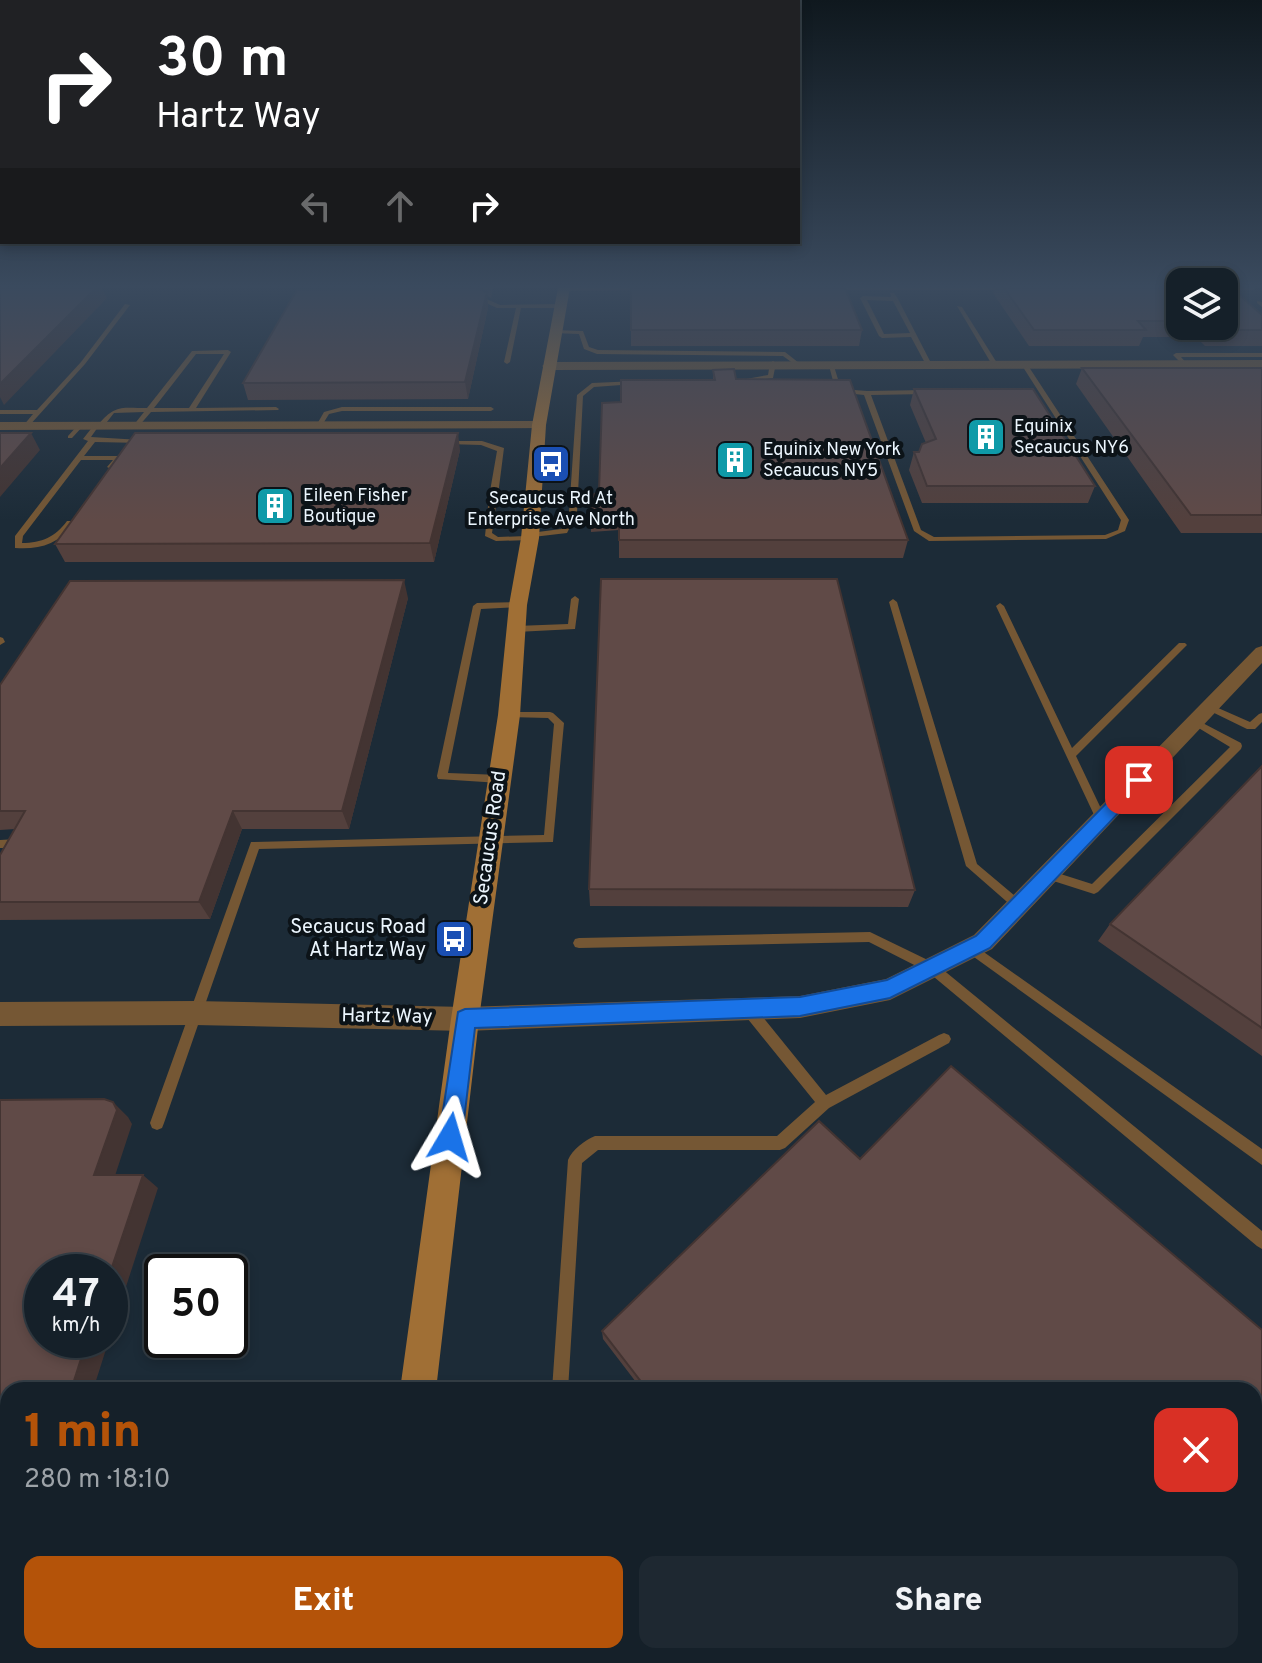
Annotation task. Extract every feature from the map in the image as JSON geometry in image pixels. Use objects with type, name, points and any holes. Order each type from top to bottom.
[{"type":"main road","name":"Secaucus Road","points":[[419,1382],[465,1019],[509,715],[518,605],[530,536],[539,425],[548,366]]},
{"type":"street","points":[[548,366],[555,366]]},
{"type":"street","points":[[1067,366],[1163,366]]},
{"type":"street","points":[[2,428],[26,426],[75,432],[98,426],[244,430],[539,425]]},
{"type":"street","name":"Hartz Way","points":[[0,1014],[194,1013],[465,1019],[800,1007],[890,989],[983,942],[1202,714],[1259,661]]},
{"type":"lane","points":[[26,426],[81,366]]},
{"type":"lane","points":[[136,426],[183,366]]},
{"type":"lane","points":[[192,408],[219,366]]},
{"type":"lane","points":[[728,381],[771,377],[770,366]]},
{"type":"lane","points":[[831,366],[838,391],[937,392]]},
{"type":"lane","points":[[867,393],[918,531],[932,539],[1106,537],[1121,531],[1125,520],[1025,366]]},
{"type":"lane","points":[[435,442],[482,443],[501,450],[488,534],[496,539],[564,531],[573,513],[580,395],[592,385],[639,382]]},
{"type":"lane","points":[[1027,392],[1042,392]]},
{"type":"lane","points":[[152,442],[86,439],[112,412],[120,410],[276,409]]},
{"type":"lane","points":[[326,429],[326,413],[342,409],[491,409]]},
{"type":"lane","points":[[0,412],[39,412]]},
{"type":"lane","points":[[81,509],[62,534],[44,546],[18,546],[19,536],[92,441]]},
{"type":"lane","points":[[79,458],[118,458],[109,471]]},
{"type":"lane","points":[[493,497],[533,497]]},
{"type":"lane","points":[[516,629],[572,627],[575,599]]},
{"type":"lane","points":[[893,602],[972,866],[1018,905]]},
{"type":"lane","points":[[500,779],[442,776],[477,606],[518,605]]},
{"type":"lane","points":[[1000,606],[1101,819]]},
{"type":"lane","points":[[1071,755],[1182,645]]},
{"type":"lane","points":[[1202,714],[1251,727],[1262,716]]},
{"type":"lane","points":[[1048,875],[1094,889],[1237,746],[1202,714]]},
{"type":"lane","points":[[157,1123],[255,845],[549,839],[559,723],[550,715],[509,715]]},
{"type":"lane","points":[[0,844],[17,843],[0,872]]},
{"type":"lane","points":[[579,943],[870,937],[932,968],[1262,1241]]},
{"type":"lane","points":[[971,948],[1262,1158]]},
{"type":"lane","points":[[747,1009],[824,1103]]},
{"type":"lane","points":[[561,1382],[575,1160],[595,1143],[780,1143],[824,1103],[944,1039]]},
{"type":"building","points":[[0,366],[18,366],[0,384]]},
{"type":"building","points":[[253,366],[469,366],[465,382],[243,383]]},
{"type":"building","points":[[1082,368],[1262,368],[1262,515],[1191,515]]},
{"type":"building","name":"Equinix New York Secaucus NY5","points":[[734,369],[736,379],[850,380],[908,540],[619,540],[619,512],[590,515],[594,502],[590,497],[599,491],[602,403],[621,402],[621,380],[715,380],[713,370]]},
{"type":"building","name":"Equinix Secaucus NY6","points":[[914,389],[1033,389],[1095,486],[927,486],[914,452],[919,452],[922,444],[936,439]]},
{"type":"building","points":[[0,433],[31,433],[0,468]]},
{"type":"building","name":"Eileen Fisher Boutique","points":[[135,433],[458,433],[430,543],[55,544]]},
{"type":"building","points":[[601,579],[837,579],[915,890],[589,889]]},
{"type":"building","points":[[404,580],[342,811],[233,811],[199,902],[0,902],[0,855],[25,811],[0,811],[0,685],[70,581]]},
{"type":"building","points":[[1262,766],[1262,1028],[1110,924]]},
{"type":"building","points":[[951,1066],[1262,1330],[1262,1382],[641,1382],[602,1331],[819,1121],[860,1159]]},
{"type":"building","points":[[104,1099],[113,1102],[117,1110],[94,1175],[143,1175],[116,1254],[24,1254],[24,1358],[81,1358],[74,1382],[0,1382],[0,1100]]},
{"type":"place","name":"Equinix Secaucus NY6","points":[[986,437]]},
{"type":"place","name":"Equinix New York Secaucus NY5","points":[[735,460]]},
{"type":"place","name":"Secaucus Rd At Enterprise Ave North","points":[[551,464]]},
{"type":"place","name":"Eileen Fisher Boutique","points":[[275,506]]},
{"type":"place","name":"Secaucus Road At Hartz Way","points":[[454,939]]},
{"type":"route","points":[[450,1137],[465,1019],[800,1007],[890,989],[983,942],[1139,780]]}]
